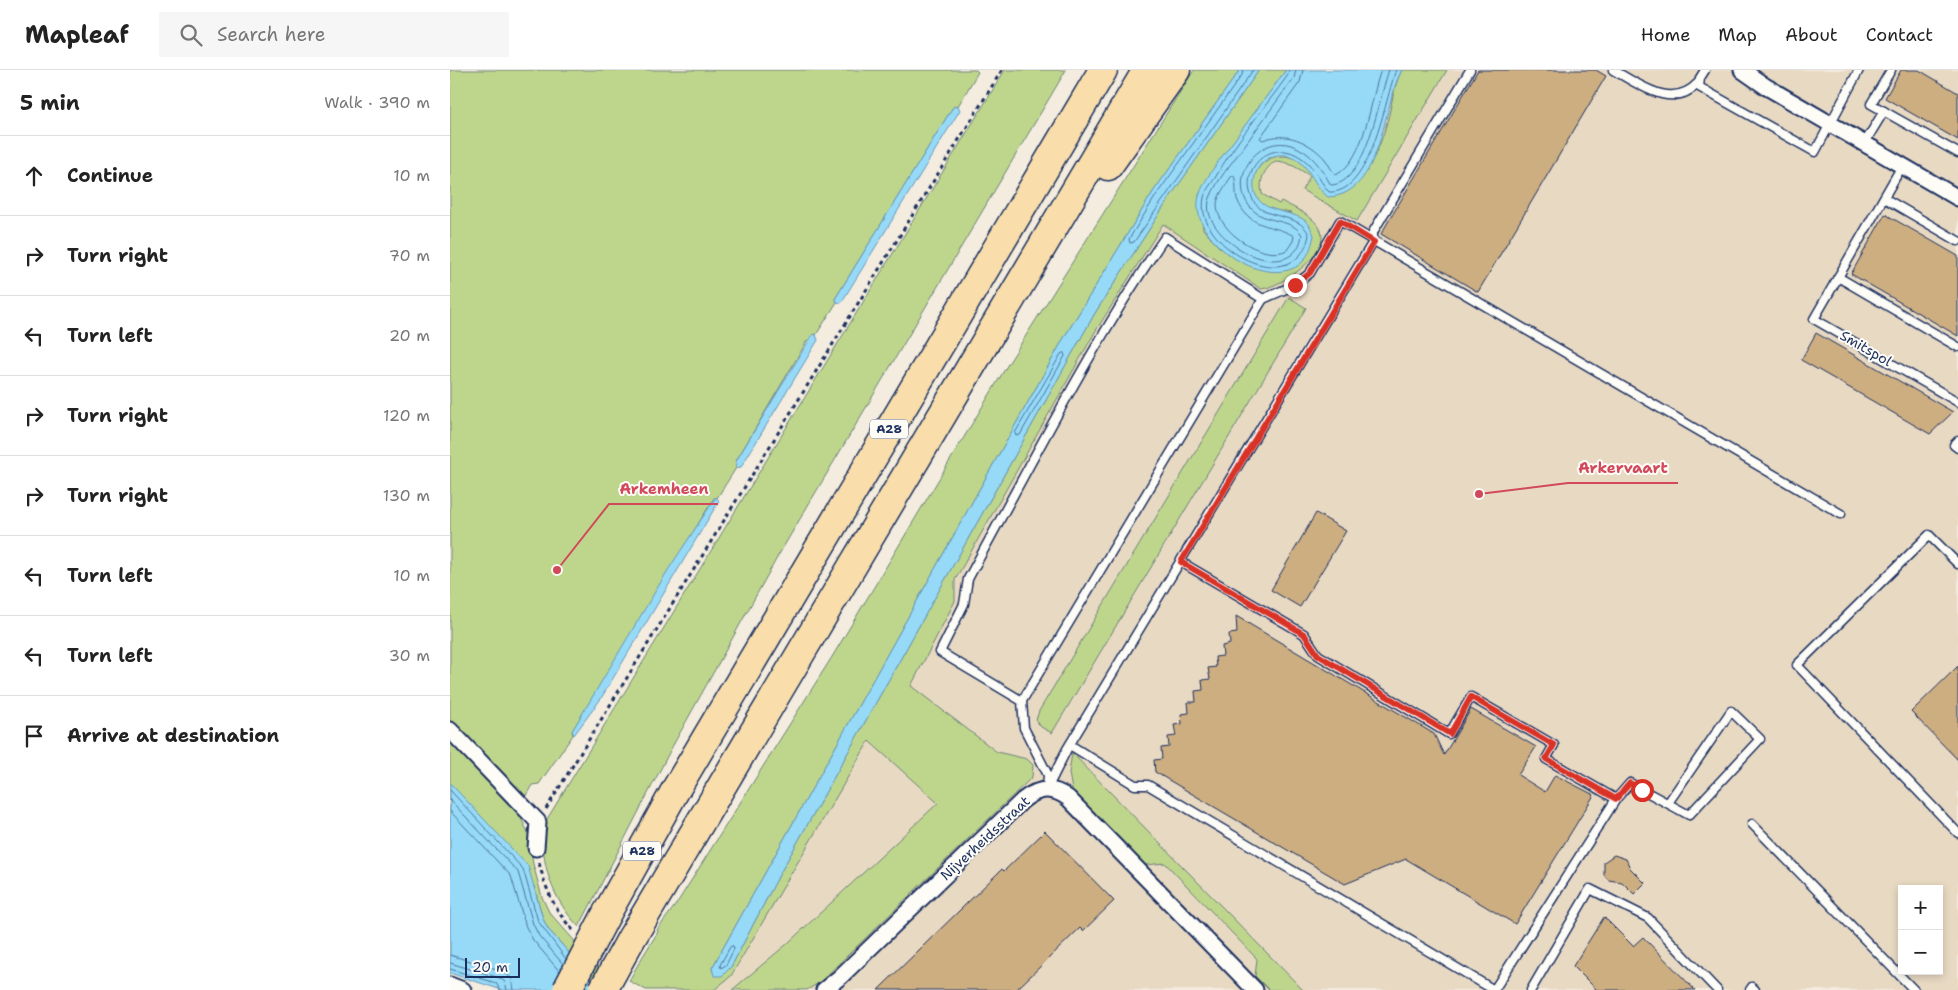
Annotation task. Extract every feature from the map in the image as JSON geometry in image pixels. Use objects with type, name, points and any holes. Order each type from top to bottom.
[{"type":"highway","name":"A28","points":[[567,990],[607,913],[676,789],[1103,70]]},
{"type":"highway","name":"A28","points":[[604,990],[631,938],[1146,70]]},
{"type":"highway","name":"A28","points":[[985,342],[1176,70]]},
{"type":"street","points":[[1742,70],[1764,86],[1958,198]]},
{"type":"street","points":[[450,730],[538,822],[536,848]]},
{"type":"street","name":"Nijverheidsstraat","points":[[824,990],[840,977],[1023,800],[1035,792],[1047,789],[1058,792],[1068,798],[1255,990]]},
{"type":"street","points":[[450,985],[463,990]]},
{"type":"lane","points":[[1047,789],[1070,745],[1374,242],[1373,232],[1470,70]]},
{"type":"lane","points":[[1613,70],[1656,94],[1666,96],[1682,94],[1698,83],[1705,70]]},
{"type":"lane","points":[[1698,83],[1699,87],[1815,152],[1859,70]]},
{"type":"lane","points":[[1891,70],[1871,104],[1958,153]]},
{"type":"lane","points":[[1864,144],[1884,111]]},
{"type":"lane","name":"Smitspol","points":[[1902,166],[1814,319],[1958,402]]},
{"type":"lane","points":[[1884,198],[1958,241]]},
{"type":"lane","points":[[1047,789],[1048,775],[1024,728],[1022,701],[1263,299],[1295,285],[1310,273],[1340,221],[1841,514]]},
{"type":"lane","points":[[1022,701],[940,652],[964,604],[968,579],[1132,285],[1165,237],[1263,299]]},
{"type":"lane","points":[[1838,277],[1958,348]]},
{"type":"lane","points":[[1958,441],[1954,444],[1958,448]]},
{"type":"lane","points":[[1958,564],[1929,535],[1797,665],[1958,833]]},
{"type":"lane","points":[[1181,562],[1304,634],[1318,655],[1450,734],[1471,697],[1554,745],[1546,759],[1616,799]]},
{"type":"lane","points":[[1070,745],[1135,785],[1148,785],[1494,990],[1616,799],[1630,783],[1689,815],[1760,739],[1731,711],[1668,803]]},
{"type":"lane","points":[[1752,824],[1914,990]]},
{"type":"lane","points":[[1531,990],[1590,889],[1648,918],[1717,990]]},
{"type":"lane","points":[[1750,990],[1752,987],[1755,990]]},
{"type":"path","points":[[538,822],[1002,70]]},
{"type":"path","points":[[536,848],[546,888],[561,917]]},
{"type":"shaded area","points":[[1270,70],[1958,70],[1958,990],[710,990],[734,973],[1117,286]]},
{"type":"green space","points":[[450,70],[976,70],[978,72],[958,106],[953,107],[835,299],[837,302],[816,335],[807,341],[736,461],[736,468],[717,498],[714,498],[572,731],[573,735],[539,784],[532,785],[517,811],[528,832],[533,864],[542,897],[549,912],[618,990],[602,990],[548,929],[543,919],[534,886],[450,964]]},
{"type":"green space","points":[[1005,70],[1066,70],[778,556],[672,747],[579,927],[562,905],[550,880],[544,853],[544,824]]},
{"type":"green space","points":[[1194,70],[1240,70],[1153,192],[1065,336],[712,968],[713,972],[731,967],[779,875],[1095,313],[1172,194],[1259,70],[1286,70],[1217,164],[1199,195],[1203,229],[1219,247],[1244,263],[1270,271],[1291,213],[1265,206],[1254,194],[1253,183],[1256,172],[1263,164],[1273,158],[1284,156],[1297,160],[1312,173],[1322,191],[1344,193],[1369,167],[1384,133],[1396,85],[1402,70],[1447,70],[1357,221],[1302,190],[1310,176],[1298,168],[1284,162],[1275,161],[1265,171],[1261,184],[1262,194],[1279,204],[1281,201],[1304,213],[1314,221],[1321,231],[1322,240],[1318,249],[1302,268],[1280,282],[1261,289],[1163,224],[1095,332],[955,580],[955,601],[911,686],[997,752],[1027,759],[1033,765],[1032,777],[820,982],[807,990],[732,990],[787,944],[938,803],[869,741],[731,976],[714,990],[646,990],[629,981],[658,932],[657,930],[677,903],[832,657],[1008,364]]},
{"type":"green space","points":[[1289,297],[1306,308],[1052,733],[1041,727],[1036,720],[1039,711]]},
{"type":"green space","points":[[1072,753],[1303,990],[1269,990],[1255,976],[1257,959],[1165,863],[1146,865],[1072,790],[1069,773]]},
{"type":"water","points":[[1240,70],[1259,70],[1172,194],[1095,313],[779,875],[731,967],[722,976],[714,976],[712,968],[1065,336],[1153,192]]},
{"type":"water","points":[[1286,70],[1402,70],[1395,85],[1378,146],[1370,165],[1360,181],[1346,192],[1328,197],[1322,192],[1308,170],[1296,159],[1288,155],[1273,156],[1259,167],[1255,174],[1254,183],[1257,197],[1268,207],[1307,222],[1314,235],[1309,252],[1299,265],[1284,271],[1266,271],[1248,265],[1231,256],[1216,243],[1204,228],[1198,212],[1199,196],[1212,170]]},
{"type":"water","points":[[958,106],[960,110],[841,303],[837,302],[835,299],[953,107]]},
{"type":"water","points":[[813,334],[816,335],[818,340],[741,467],[736,468],[736,461]]},
{"type":"water","points":[[716,497],[719,501],[600,700],[574,735],[572,731],[668,570]]},
{"type":"water","points":[[450,783],[528,866],[543,919],[548,929],[602,990],[502,990],[450,973]]},
{"type":"building","points":[[1478,70],[1596,70],[1606,76],[1478,292],[1381,234]]},
{"type":"building","points":[[1901,70],[1919,70],[1958,93],[1958,140],[1885,98]]},
{"type":"building","points":[[1885,214],[1958,256],[1958,336],[1851,274]]},
{"type":"building","points":[[1816,333],[1953,412],[1930,434],[1801,360]]},
{"type":"building","points":[[1316,513],[1346,531],[1300,607],[1271,590]]},
{"type":"building","points":[[1236,616],[1434,734],[1444,755],[1471,709],[1536,747],[1518,775],[1545,792],[1555,775],[1594,795],[1515,924],[1406,859],[1345,884],[1155,772],[1154,760],[1162,759],[1161,748],[1169,747],[1168,737],[1176,736],[1174,725],[1182,724],[1181,714],[1189,713],[1188,702],[1196,702],[1195,691],[1203,690],[1202,680],[1210,679],[1208,668],[1216,667],[1215,657],[1223,656],[1222,646],[1230,644],[1229,634],[1237,633]]},
{"type":"building","points":[[1958,666],[1958,760],[1911,712]]},
{"type":"building","points":[[1045,831],[1114,901],[1083,931],[1080,928],[1016,990],[878,990],[1002,869],[1004,871]]},
{"type":"building","points":[[1614,855],[1626,859],[1630,868],[1645,883],[1634,894],[1622,882],[1608,880],[1604,875],[1604,862]]},
{"type":"building","points":[[1604,917],[1633,946],[1643,937],[1695,990],[1597,990],[1573,966]]},
{"type":"place","name":"Arkervaart","points":[[1479,494]]},
{"type":"place","name":"Arkemheen","points":[[557,570]]},
{"type":"route","points":[[1295,285],[1310,273],[1340,221],[1374,242],[1181,562],[1304,634],[1318,655],[1450,734],[1471,697],[1554,745],[1546,759],[1616,799],[1630,783],[1642,790]]}]
